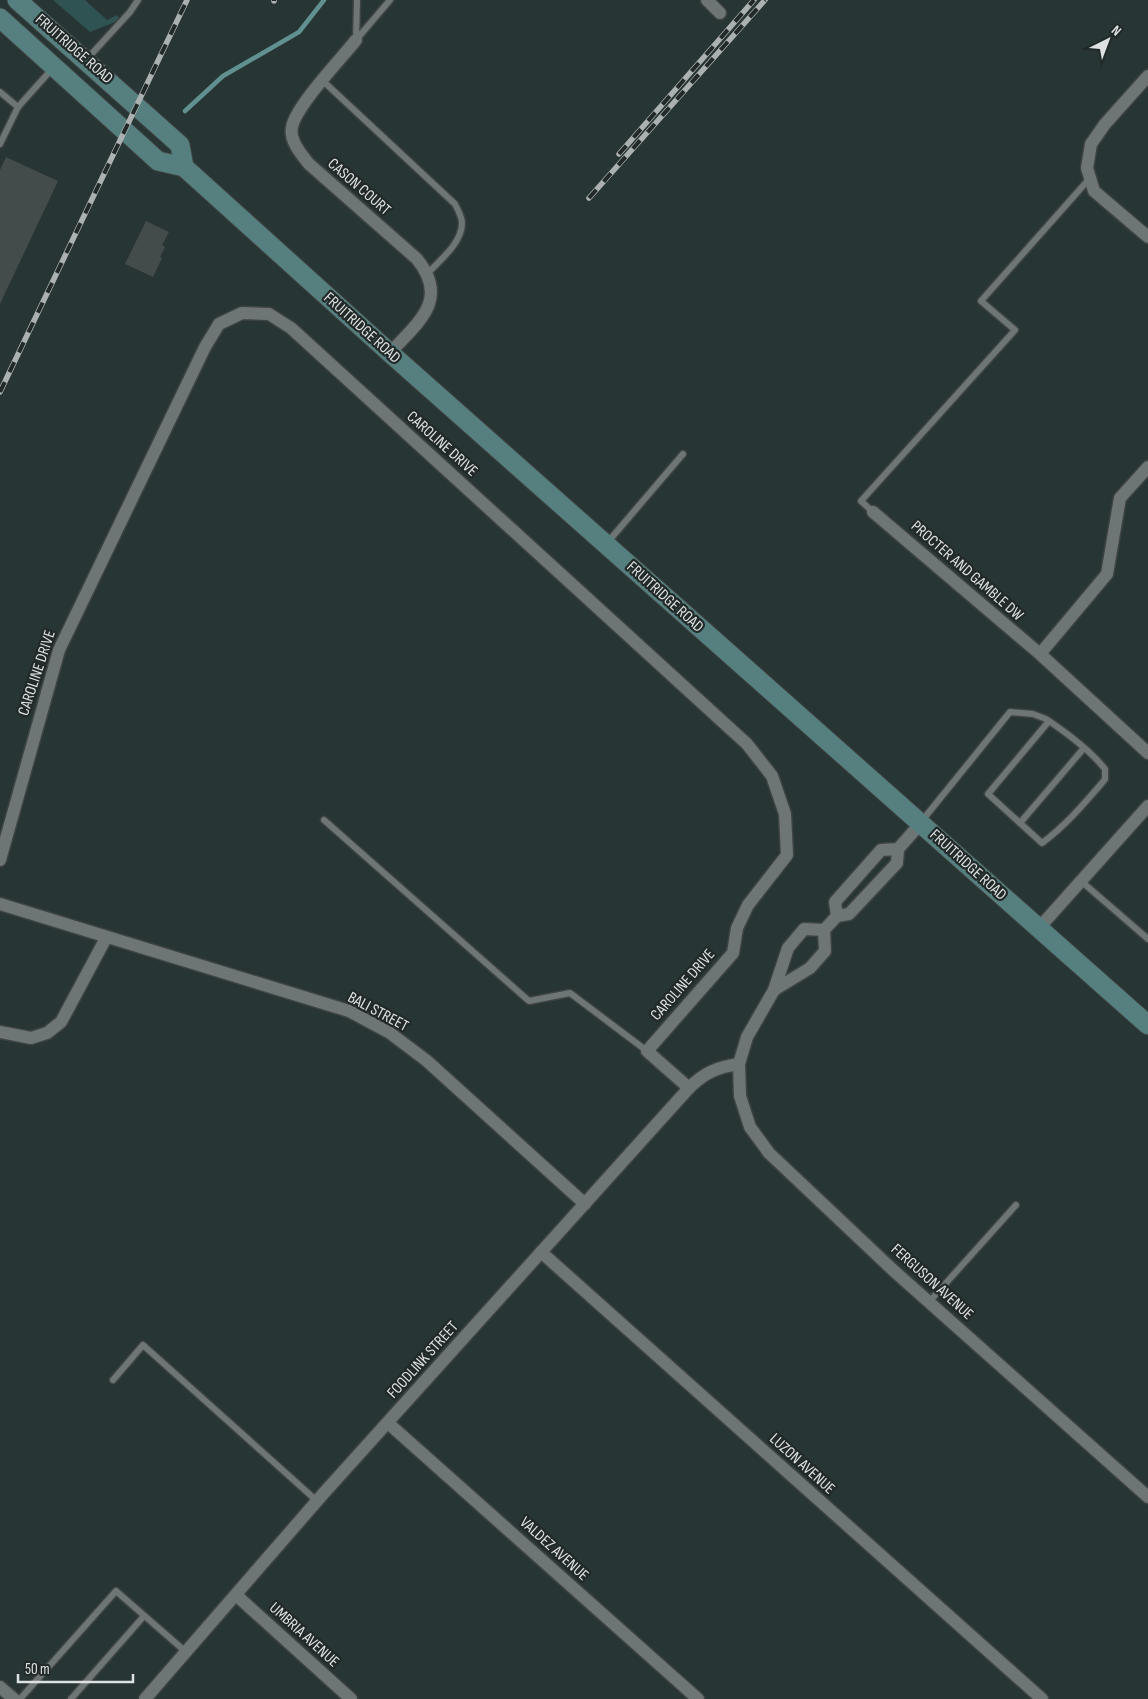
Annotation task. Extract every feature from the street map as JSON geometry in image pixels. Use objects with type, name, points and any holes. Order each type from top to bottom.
[{"type":"main road","name":"FRUITRIDGE ROAD","points":[[17,0],[180,144],[184,167]]},
{"type":"main road","name":"FRUITRIDGE ROAD","points":[[1,21],[158,161],[184,167],[390,353],[1148,1025]]},
{"type":"street","points":[[707,0],[720,12]]},
{"type":"street","name":"CASON COURT","points":[[356,40],[300,108],[291,128],[296,148],[309,164],[417,259],[428,273]]},
{"type":"street","points":[[1148,76],[1105,124],[1090,144],[1087,168],[1094,191],[1148,237]]},
{"type":"street","points":[[390,353],[422,317],[432,298],[428,273]]},
{"type":"street","name":"CAROLINE DRIVE","points":[[0,860],[59,650],[205,347],[219,324],[242,313],[269,314],[291,328],[747,744],[772,776],[785,814],[787,855],[748,905],[736,928],[733,953],[647,1051]]},
{"type":"street","points":[[1040,654],[1106,574],[1120,498],[1148,467]]},
{"type":"street","name":"PROCTER AND GAMBLE DW","points":[[873,512],[1040,654],[1148,753]]},
{"type":"street","points":[[1039,928],[1148,806]]},
{"type":"street","points":[[774,990],[810,968],[825,951],[824,930],[837,916],[849,914],[897,863],[898,849],[921,823]]},
{"type":"street","points":[[837,916],[835,902],[881,850],[898,849]]},
{"type":"street","name":"BALI STREET","points":[[0,904],[348,1011],[390,1033],[427,1061],[585,1204]]},
{"type":"street","name":"FERGUSON AVENUE","points":[[824,930],[804,929],[788,948],[774,990],[747,1037],[739,1064],[740,1096],[750,1127],[769,1153],[929,1302],[1148,1497]]},
{"type":"street","points":[[0,1032],[31,1038],[47,1033],[61,1022],[106,938]]},
{"type":"street","points":[[647,1051],[689,1088]]},
{"type":"street","name":"FOODLINK STREET","points":[[145,1699],[317,1501],[702,1074],[720,1066],[739,1064]]},
{"type":"street","name":"LUZON AVENUE","points":[[541,1252],[1042,1699]]},
{"type":"street","name":"VALDEZ AVENUE","points":[[388,1422],[698,1699]]},
{"type":"street","name":"UMBRIA AVENUE","points":[[236,1595],[351,1699]]},
{"type":"street","points":[[0,1686],[14,1699]]},
{"type":"lane","points":[[86,60],[130,12],[138,0]]},
{"type":"lane","points":[[356,40],[358,0]]},
{"type":"lane","points":[[356,40],[390,0]]},
{"type":"lane","points":[[0,144],[18,107],[54,67]]},
{"type":"lane","points":[[323,81],[455,204],[462,221],[460,233],[452,247],[428,273]]},
{"type":"lane","points":[[0,92],[18,107]]},
{"type":"lane","points":[[873,512],[861,501],[1015,330],[981,301],[1090,178]]},
{"type":"lane","points":[[606,544],[683,454]]},
{"type":"lane","points":[[921,823],[1010,712],[1033,714],[1049,721],[1084,748],[1100,763],[1106,774],[1102,783],[1073,817],[1042,843],[988,794],[1049,721]]},
{"type":"lane","points":[[1020,823],[1084,748]]},
{"type":"lane","points":[[324,820],[529,1001],[570,993],[647,1051]]},
{"type":"lane","points":[[1081,881],[1148,939]]},
{"type":"lane","points":[[929,1302],[1016,1205]]},
{"type":"lane","points":[[113,1380],[143,1346],[317,1501]]},
{"type":"lane","points":[[20,1699],[116,1591],[186,1652]]},
{"type":"lane","points":[[71,1699],[144,1616]]},
{"type":"shaded area","points":[[0,0],[1148,0],[1148,1699],[0,1699]]},
{"type":"shaded area","points":[[53,0],[85,0],[107,20],[117,15],[120,20],[90,32]]},
{"type":"building","points":[[6,157],[58,181],[0,304],[0,170]]},
{"type":"building","points":[[146,221],[169,232],[162,245],[165,247],[160,257],[162,258],[153,277],[125,264]]},
{"type":"waterway","points":[[185,111],[223,76],[299,32],[324,0]]},
{"type":"railway","points":[[0,392],[187,0]]},
{"type":"railway","points":[[619,154],[754,0]]},
{"type":"railway","points":[[589,198],[765,0]]}]
